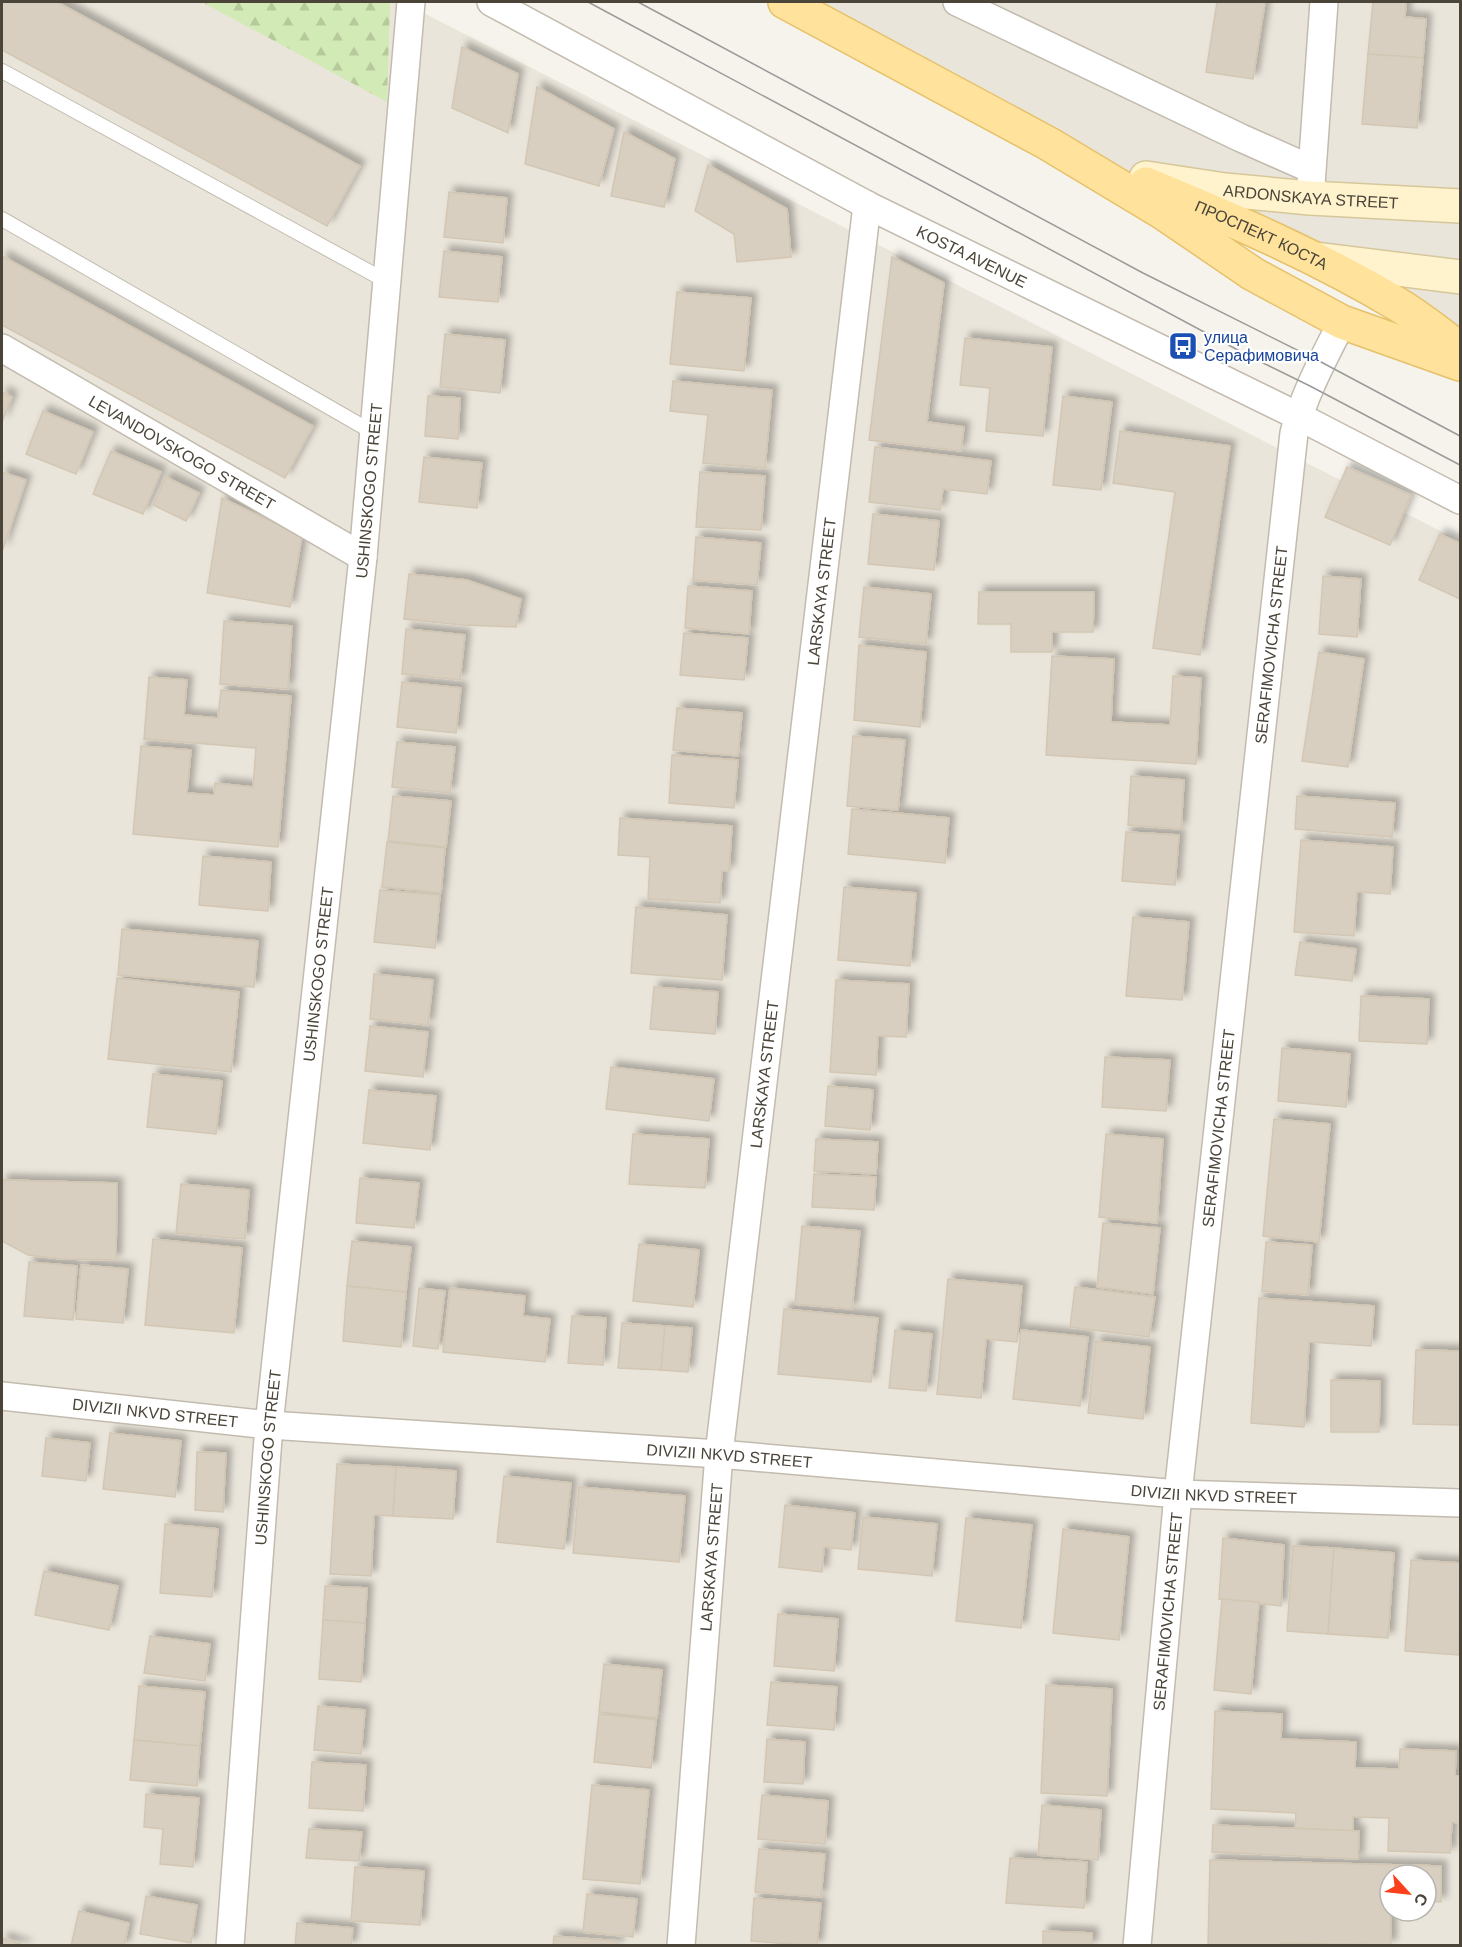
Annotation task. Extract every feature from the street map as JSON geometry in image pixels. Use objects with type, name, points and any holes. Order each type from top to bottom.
[{"type":"main road","points":[[784,2],[1050,144],[1162,212],[1254,274],[1342,322],[1461,364]]},
{"type":"main road","name":"ПРОСПЕКТ КОСТА","points":[[1050,144],[1219,214],[1313,258],[1399,304],[1461,349]]},
{"type":"main road","name":"ARDONSKAYA STREET","points":[[1126,175],[1225,189],[1311,183],[1461,206]]},
{"type":"main road","points":[[1162,212],[1313,258],[1461,277]]},
{"type":"street","name":"USHINSKOGO STREET","points":[[230,1946],[269,1425],[363,557],[411,2]]},
{"type":"street","name":"KOSTA AVENUE","points":[[491,2],[867,205],[1298,416],[1461,500]]},
{"type":"street","points":[[957,2],[1241,138],[1311,183],[1324,2]]},
{"type":"street","name":"LARSKAYA STREET","points":[[681,1946],[719,1454],[867,205]]},
{"type":"street","name":"SERAFIMOVICHA STREET","points":[[1137,1946],[1178,1494],[1292,457],[1298,416],[1321,362],[1342,322]]},
{"type":"street","name":"LEVANDOVSKOGO STREET","points":[[2,348],[363,557]]},
{"type":"street","name":"DIVIZII NKVD STREET","points":[[2,1396],[269,1425],[719,1454],[1178,1494],[1461,1503]]},
{"type":"lane","points":[[2,71],[388,282]]},
{"type":"lane","points":[[2,219],[374,433]]},
{"type":"shaded area","points":[[2,2],[402,2],[1460,541],[1460,1945],[2,1946]]},
{"type":"shaded area","points":[[785,2],[1460,2],[1460,349],[1049,144]]},
{"type":"green space","points":[[202,2],[390,2],[387,102]]},
{"type":"building","points":[[2,2],[57,2],[360,166],[327,226],[2,50]]},
{"type":"building","points":[[1217,2],[1265,2],[1253,79],[1206,72]]},
{"type":"building","points":[[1373,2],[1406,2],[1405,17],[1426,19],[1423,58],[1368,54]]},
{"type":"building","points":[[462,47],[518,74],[508,133],[452,108]]},
{"type":"building","points":[[1368,54],[1423,58],[1417,128],[1362,124]]},
{"type":"building","points":[[537,87],[614,129],[599,186],[525,164]]},
{"type":"building","points":[[624,132],[675,159],[664,207],[611,196]]},
{"type":"building","points":[[708,165],[787,209],[791,257],[737,262],[734,234],[695,211]]},
{"type":"building","points":[[449,192],[507,198],[503,243],[444,237]]},
{"type":"building","points":[[444,251],[502,257],[498,302],[439,297]]},
{"type":"building","points":[[2,256],[313,426],[285,478],[2,325]]},
{"type":"building","points":[[892,257],[944,283],[927,422],[964,427],[961,451],[869,440]]},
{"type":"building","points":[[677,292],[751,298],[744,371],[670,364]]},
{"type":"building","points":[[445,334],[505,340],[500,393],[440,387]]},
{"type":"building","points":[[965,338],[1052,347],[1043,436],[986,431],[990,388],[960,385]]},
{"type":"building","points":[[673,381],[772,390],[765,468],[703,463],[708,415],[670,411]]},
{"type":"building","points":[[2,392],[12,397],[2,422]]},
{"type":"building","points":[[428,396],[460,398],[458,439],[425,436]]},
{"type":"building","points":[[1063,396],[1112,402],[1101,490],[1053,485]]},
{"type":"building","points":[[43,411],[93,432],[76,474],[26,454]]},
{"type":"building","points":[[1120,431],[1230,446],[1200,655],[1153,648],[1175,492],[1113,483]]},
{"type":"building","points":[[875,447],[991,461],[987,494],[943,489],[940,510],[869,502]]},
{"type":"building","points":[[111,451],[161,472],[143,514],[93,494]]},
{"type":"building","points":[[424,457],[482,463],[477,508],[419,502]]},
{"type":"building","points":[[1347,467],[1411,495],[1390,545],[1325,517]]},
{"type":"building","points":[[2,472],[26,480],[3,549],[2,548]]},
{"type":"building","points":[[700,472],[765,476],[761,530],[696,527]]},
{"type":"building","points":[[166,477],[199,493],[186,521],[153,505]]},
{"type":"building","points":[[222,498],[302,536],[290,607],[207,593]]},
{"type":"building","points":[[873,514],[939,521],[934,570],[868,564]]},
{"type":"building","points":[[1440,534],[1460,543],[1460,599],[1419,580]]},
{"type":"building","points":[[696,537],[761,543],[757,585],[693,580]]},
{"type":"building","points":[[409,574],[467,580],[521,599],[516,627],[404,619]]},
{"type":"building","points":[[1323,576],[1361,579],[1357,637],[1319,634]]},
{"type":"building","points":[[688,586],[752,591],[749,634],[685,628]]},
{"type":"building","points":[[864,587],[931,594],[926,644],[859,637]]},
{"type":"building","points":[[979,592],[1094,592],[1093,632],[1052,632],[1052,652],[1011,652],[1011,624],[978,624]]},
{"type":"building","points":[[224,621],[292,626],[288,689],[220,684]]},
{"type":"building","points":[[406,629],[465,635],[460,680],[402,674]]},
{"type":"building","points":[[684,633],[748,638],[744,680],[680,675]]},
{"type":"building","points":[[859,645],[926,652],[920,727],[854,720]]},
{"type":"building","points":[[1319,652],[1364,659],[1348,767],[1302,761]]},
{"type":"building","points":[[1052,656],[1114,659],[1111,722],[1170,725],[1173,676],[1201,678],[1196,764],[1046,755]]},
{"type":"building","points":[[149,677],[187,680],[184,715],[218,718],[221,690],[291,696],[278,847],[133,834],[141,746],[191,750],[187,793],[214,795],[215,783],[253,787],[256,748],[144,739]]},
{"type":"building","points":[[402,682],[461,688],[456,733],[397,727]]},
{"type":"building","points":[[677,708],[742,713],[738,756],[673,750]]},
{"type":"building","points":[[853,736],[905,740],[898,810],[847,806]]},
{"type":"building","points":[[397,742],[455,747],[450,793],[392,787]]},
{"type":"building","points":[[672,755],[738,760],[734,808],[669,803]]},
{"type":"building","points":[[1131,776],[1184,780],[1181,829],[1128,825]]},
{"type":"building","points":[[393,796],[451,801],[446,847],[388,841]]},
{"type":"building","points":[[1297,796],[1395,803],[1392,837],[1295,829]]},
{"type":"building","points":[[852,809],[949,818],[945,863],[848,854]]},
{"type":"building","points":[[620,818],[732,826],[729,871],[722,871],[720,903],[648,899],[650,857],[618,855]]},
{"type":"building","points":[[1126,832],[1179,835],[1175,885],[1122,881]]},
{"type":"building","points":[[1301,840],[1393,847],[1390,894],[1357,892],[1354,936],[1294,932]]},
{"type":"building","points":[[387,842],[445,848],[441,893],[382,887]]},
{"type":"building","points":[[203,856],[271,862],[268,911],[199,905]]},
{"type":"building","points":[[844,887],[916,893],[910,966],[838,960]]},
{"type":"building","points":[[380,890],[440,895],[435,948],[374,942]]},
{"type":"building","points":[[636,907],[727,915],[722,980],[631,973]]},
{"type":"building","points":[[1133,917],[1189,922],[1182,1000],[1126,996]]},
{"type":"building","points":[[122,929],[258,941],[254,987],[118,975]]},
{"type":"building","points":[[1300,942],[1356,949],[1352,981],[1295,975]]},
{"type":"building","points":[[374,974],[433,980],[428,1025],[370,1019]]},
{"type":"building","points":[[117,978],[239,992],[231,1072],[108,1059]]},
{"type":"building","points":[[836,980],[909,984],[906,1037],[878,1036],[876,1075],[830,1072]]},
{"type":"building","points":[[654,987],[718,992],[715,1034],[650,1029]]},
{"type":"building","points":[[1361,996],[1429,999],[1427,1044],[1359,1041]]},
{"type":"building","points":[[370,1026],[428,1032],[423,1077],[365,1071]]},
{"type":"building","points":[[1282,1048],[1350,1054],[1346,1107],[1278,1101]]},
{"type":"building","points":[[1105,1057],[1170,1060],[1166,1111],[1102,1107]]},
{"type":"building","points":[[611,1067],[714,1079],[709,1121],[606,1109]]},
{"type":"building","points":[[153,1074],[222,1081],[216,1134],[147,1127]]},
{"type":"building","points":[[828,1086],[873,1090],[870,1130],[825,1126]]},
{"type":"building","points":[[369,1090],[436,1096],[430,1150],[363,1143]]},
{"type":"building","points":[[1274,1119],[1330,1124],[1319,1242],[1263,1236]]},
{"type":"building","points":[[633,1134],[709,1139],[705,1188],[629,1184]]},
{"type":"building","points":[[1106,1134],[1163,1139],[1157,1223],[1099,1217]]},
{"type":"building","points":[[816,1139],[878,1142],[876,1174],[814,1171]]},
{"type":"building","points":[[814,1174],[876,1177],[874,1210],[812,1207]]},
{"type":"building","points":[[360,1178],[419,1183],[414,1228],[356,1223]]},
{"type":"building","points":[[2,1180],[117,1183],[116,1260],[62,1259],[28,1255],[2,1241]]},
{"type":"building","points":[[181,1184],[249,1190],[245,1239],[176,1233]]},
{"type":"building","points":[[1103,1223],[1160,1228],[1153,1294],[1097,1287]]},
{"type":"building","points":[[802,1226],[860,1231],[852,1309],[795,1304]]},
{"type":"building","points":[[153,1239],[242,1248],[234,1333],[145,1325]]},
{"type":"building","points":[[352,1241],[411,1247],[406,1292],[347,1286]]},
{"type":"building","points":[[1266,1242],[1312,1245],[1308,1295],[1262,1291]]},
{"type":"building","points":[[639,1244],[699,1250],[693,1307],[633,1301]]},
{"type":"building","points":[[29,1262],[77,1266],[73,1320],[24,1316]]},
{"type":"building","points":[[81,1265],[128,1269],[123,1323],[76,1319]]},
{"type":"building","points":[[948,1279],[1022,1286],[1017,1342],[986,1339],[981,1398],[937,1394]]},
{"type":"building","points":[[347,1286],[406,1292],[401,1347],[343,1341]]},
{"type":"building","points":[[1075,1287],[1155,1297],[1149,1337],[1070,1327]]},
{"type":"building","points":[[419,1288],[445,1291],[438,1349],[413,1346]]},
{"type":"building","points":[[450,1288],[525,1296],[523,1316],[550,1319],[545,1362],[443,1352]]},
{"type":"building","points":[[1259,1298],[1374,1306],[1371,1346],[1309,1342],[1304,1427],[1251,1423]]},
{"type":"building","points":[[784,1309],[878,1318],[871,1382],[778,1374]]},
{"type":"building","points":[[572,1316],[606,1318],[603,1365],[568,1363]]},
{"type":"building","points":[[622,1323],[665,1326],[661,1370],[618,1368]]},
{"type":"building","points":[[665,1326],[692,1328],[688,1372],[661,1370]]},
{"type":"building","points":[[895,1330],[932,1334],[926,1391],[889,1388]]},
{"type":"building","points":[[1021,1330],[1088,1337],[1080,1406],[1013,1399]]},
{"type":"building","points":[[1096,1341],[1150,1347],[1143,1419],[1088,1413]]},
{"type":"building","points":[[1416,1350],[1460,1351],[1460,1425],[1413,1424]]},
{"type":"building","points":[[1331,1380],[1380,1381],[1379,1432],[1331,1432]]},
{"type":"building","points":[[110,1433],[181,1441],[175,1497],[103,1489]]},
{"type":"building","points":[[46,1438],[90,1443],[86,1481],[42,1476]]},
{"type":"building","points":[[197,1452],[226,1453],[223,1512],[195,1510]]},
{"type":"building","points":[[337,1464],[396,1467],[393,1516],[374,1515],[371,1576],[330,1574]]},
{"type":"building","points":[[396,1467],[456,1471],[453,1519],[393,1516]]},
{"type":"building","points":[[504,1476],[571,1483],[564,1549],[497,1542]]},
{"type":"building","points":[[579,1487],[685,1496],[679,1562],[573,1553]]},
{"type":"building","points":[[785,1505],[855,1513],[851,1550],[824,1547],[822,1572],[779,1567]]},
{"type":"building","points":[[863,1517],[937,1524],[932,1576],[858,1569]]},
{"type":"building","points":[[966,1518],[1032,1525],[1021,1628],[956,1621]]},
{"type":"building","points":[[165,1524],[218,1529],[212,1597],[160,1593]]},
{"type":"building","points":[[1063,1529],[1129,1537],[1119,1640],[1053,1633]]},
{"type":"building","points":[[1223,1538],[1284,1545],[1281,1606],[1219,1599]]},
{"type":"building","points":[[1293,1546],[1334,1548],[1328,1634],[1287,1631]]},
{"type":"building","points":[[1334,1548],[1394,1553],[1388,1638],[1328,1634]]},
{"type":"building","points":[[1411,1560],[1460,1563],[1459,1655],[1405,1651]]},
{"type":"building","points":[[44,1571],[118,1586],[109,1630],[35,1615]]},
{"type":"building","points":[[325,1586],[367,1588],[365,1623],[323,1620]]},
{"type":"building","points":[[1222,1599],[1259,1602],[1251,1694],[1214,1690]]},
{"type":"building","points":[[778,1614],[838,1619],[834,1671],[774,1666]]},
{"type":"building","points":[[323,1620],[365,1623],[361,1682],[319,1679]]},
{"type":"building","points":[[150,1636],[210,1644],[205,1681],[144,1673]]},
{"type":"building","points":[[604,1664],[662,1670],[657,1718],[599,1712]]},
{"type":"building","points":[[771,1682],[837,1687],[834,1730],[767,1725]]},
{"type":"building","points":[[1046,1685],[1112,1689],[1107,1796],[1041,1793]]},
{"type":"building","points":[[139,1686],[205,1692],[200,1746],[134,1740]]},
{"type":"building","points":[[318,1706],[365,1710],[361,1754],[314,1750]]},
{"type":"building","points":[[1215,1711],[1282,1714],[1281,1739],[1356,1742],[1355,1768],[1399,1769],[1400,1749],[1456,1751],[1455,1776],[1460,1776],[1460,1823],[1452,1822],[1450,1853],[1388,1851],[1389,1818],[1353,1817],[1353,1831],[1295,1828],[1296,1813],[1211,1809]]},
{"type":"building","points":[[599,1714],[656,1720],[651,1768],[594,1762]]},
{"type":"building","points":[[767,1739],[805,1742],[803,1784],[764,1782]]},
{"type":"building","points":[[134,1740],[200,1746],[197,1786],[130,1780]]},
{"type":"building","points":[[312,1762],[366,1765],[363,1811],[309,1808]]},
{"type":"building","points":[[592,1785],[649,1790],[640,1884],[583,1879]]},
{"type":"building","points":[[146,1794],[199,1798],[193,1867],[160,1864],[163,1829],[144,1827]]},
{"type":"building","points":[[762,1795],[828,1801],[825,1844],[758,1839]]},
{"type":"building","points":[[1042,1805],[1101,1810],[1098,1860],[1038,1855]]},
{"type":"building","points":[[1213,1825],[1359,1831],[1358,1859],[1212,1852]]},
{"type":"building","points":[[309,1829],[362,1832],[359,1861],[306,1858]]},
{"type":"building","points":[[759,1849],[825,1854],[821,1897],[755,1892]]},
{"type":"building","points":[[1010,1858],[1087,1862],[1084,1908],[1006,1903]]},
{"type":"building","points":[[1210,1860],[1378,1864],[1378,1923],[1391,1923],[1391,1945],[1280,1943],[1280,1946],[1208,1946]]},
{"type":"building","points":[[1438,1866],[1441,1866],[1441,1902],[1438,1902]]},
{"type":"building","points":[[355,1867],[424,1871],[420,1925],[351,1921]]},
{"type":"building","points":[[587,1894],[637,1899],[633,1937],[583,1932]]},
{"type":"building","points":[[146,1896],[197,1905],[191,1943],[140,1934]]},
{"type":"building","points":[[754,1898],[821,1903],[817,1946],[751,1941]]},
{"type":"building","points":[[79,1911],[129,1923],[124,1946],[71,1946]]},
{"type":"building","points":[[297,1923],[353,1928],[351,1946],[295,1946]]},
{"type":"building","points":[[1043,1931],[1092,1933],[1092,1946],[1043,1946]]},
{"type":"building","points":[[554,1936],[618,1941],[618,1946],[553,1946]]},
{"type":"building","points":[[3,1938],[27,1946],[2,1946]]},
{"type":"tram line","points":[[588,2],[1249,356],[1460,465]]},
{"type":"tram line","points":[[638,2],[1143,273],[1321,362],[1460,436]]},
{"type":"place","name":"улица Серафимовича","points":[[1183,346]]}]
